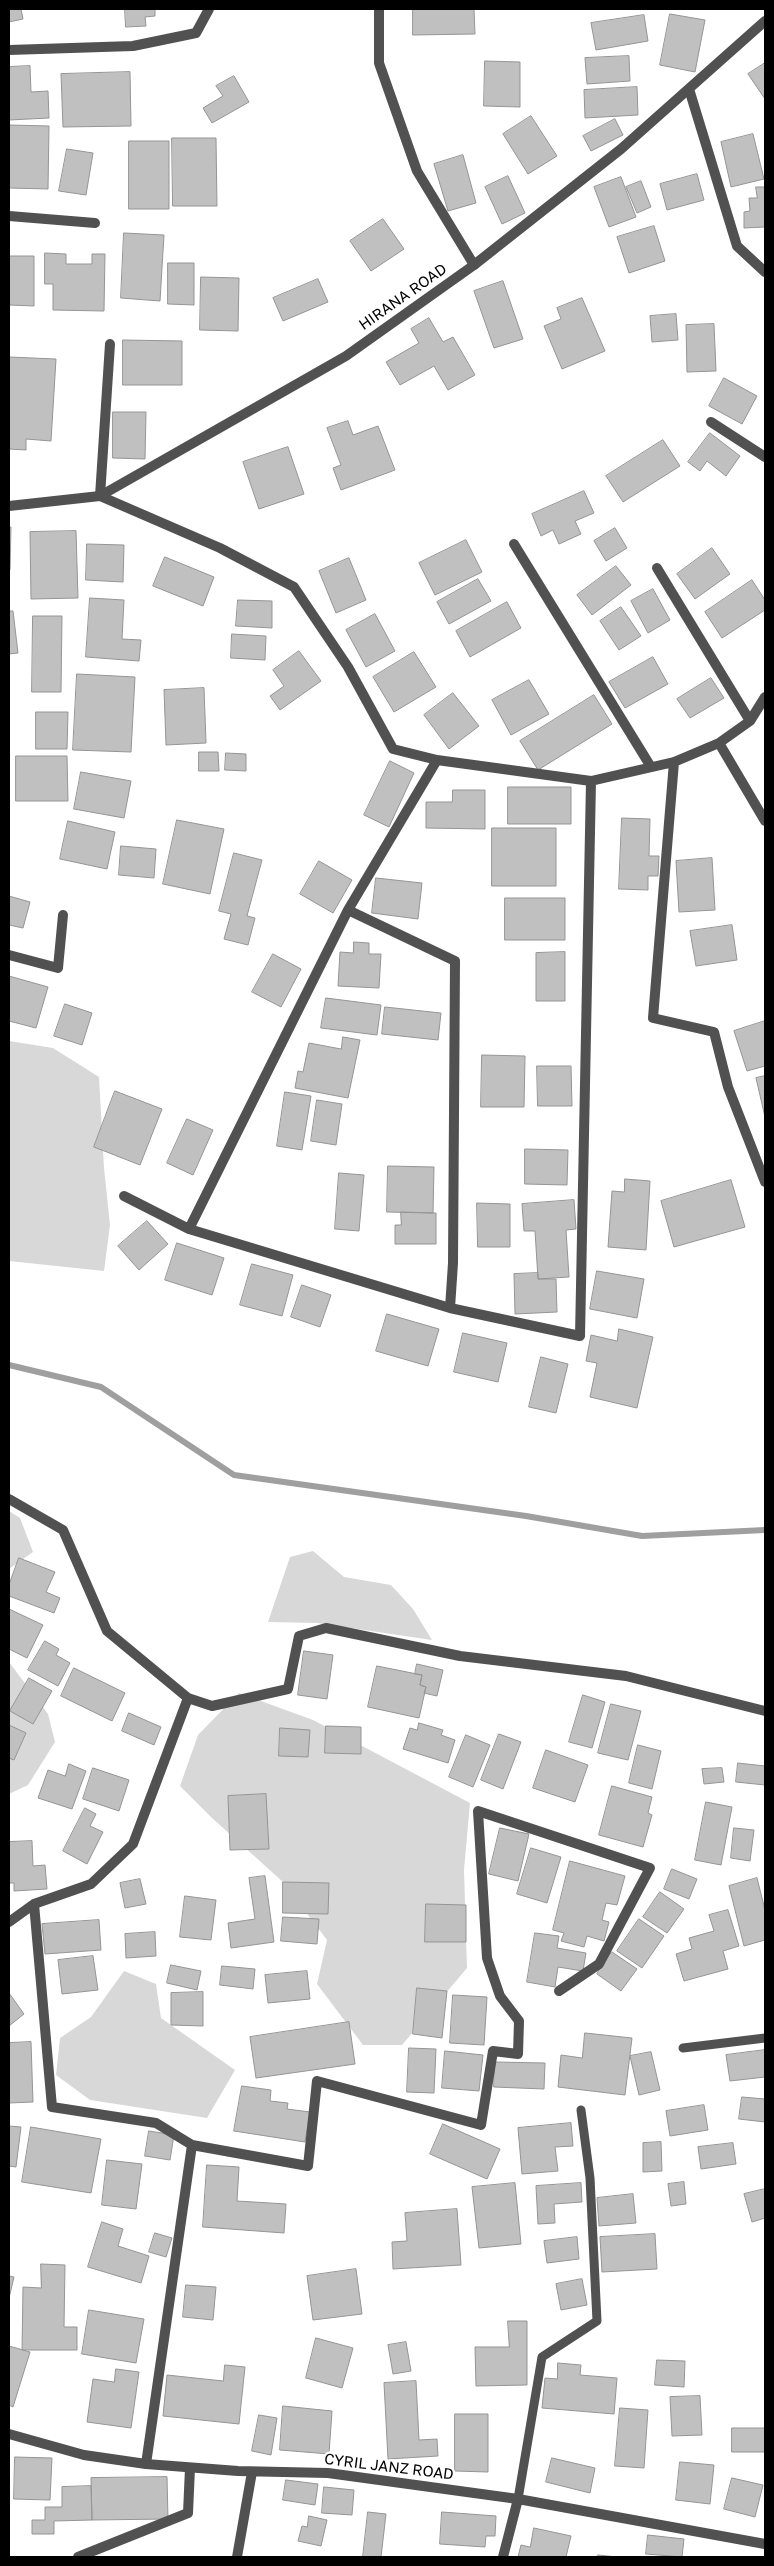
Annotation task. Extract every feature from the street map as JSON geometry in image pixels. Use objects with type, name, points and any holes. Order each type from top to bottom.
[{"type":"street","points":[[9,50],[133,46],[196,33],[209,9]]},
{"type":"street","points":[[379,9],[378,63],[417,171],[474,265]]},
{"type":"street","name":"HIRANA ROAD","points":[[9,506],[100,496],[346,356],[474,265],[621,149],[765,22]]},
{"type":"street","points":[[689,89],[737,246],[765,272]]},
{"type":"street","points":[[9,216],[95,223]]},
{"type":"street","points":[[110,344],[100,496],[220,548],[294,587],[348,667],[393,749],[437,760],[591,780],[674,762],[719,743],[750,720],[765,697]]},
{"type":"street","points":[[711,422],[765,457]]},
{"type":"street","points":[[514,544],[651,767]]},
{"type":"street","points":[[657,568],[750,720]]},
{"type":"street","points":[[719,743],[765,821]]},
{"type":"street","points":[[189,1229],[348,910],[437,760]]},
{"type":"street","points":[[674,762],[653,1018],[714,1032],[728,1087],[765,1182]]},
{"type":"street","points":[[124,1196],[189,1229],[450,1308],[580,1336],[591,780]]},
{"type":"street","points":[[348,910],[455,961],[453,1263],[450,1308]]},
{"type":"street","points":[[9,955],[58,968],[64,915]]},
{"type":"street","points":[[10,1504],[63,1530],[107,1631],[188,1698],[212,1706],[288,1689],[299,1636],[326,1628],[460,1656],[626,1676],[765,1711]]},
{"type":"street","points":[[9,1922],[34,1904],[91,1884],[133,1844],[188,1698]]},
{"type":"street","points":[[34,1904],[52,2107],[156,2123],[192,2145],[308,2166],[316,2081],[481,2125],[493,2051],[518,2054],[519,2021],[500,1996],[487,1958],[478,1810],[650,1868],[599,1964],[560,1991]]},
{"type":"street","points":[[146,2464],[192,2145]]},
{"type":"street","name":"CYRIL JANZ ROAD","points":[[9,2434],[84,2455],[190,2468],[252,2472],[328,2473],[518,2498],[765,2544]]},
{"type":"street","points":[[78,2557],[188,2513],[190,2468]]},
{"type":"street","points":[[237,2557],[252,2472]]},
{"type":"street","points":[[503,2557],[518,2498]]},
{"type":"lane","points":[[683,2048],[765,2038]]},
{"type":"lane","points":[[518,2498],[542,2356],[597,2321],[590,2178],[580,2110]]},
{"type":"shaded area","points":[[9,1041],[53,1048],[99,1077],[104,1168],[110,1225],[104,1271],[9,1261]]},
{"type":"shaded area","points":[[9,1511],[20,1518],[33,1552],[9,1569]]},
{"type":"shaded area","points":[[313,1551],[344,1577],[391,1585],[413,1609],[432,1640],[317,1623],[268,1622],[290,1557]]},
{"type":"shaded area","points":[[9,1662],[48,1714],[55,1742],[28,1785],[9,1794]]},
{"type":"shaded area","points":[[239,1693],[313,1720],[470,1803],[464,1870],[467,1968],[402,2045],[363,2045],[317,1984],[327,1940],[283,1882],[212,1818],[180,1786],[198,1735]]},
{"type":"shaded area","points":[[124,1971],[156,1984],[161,2018],[235,2070],[207,2118],[90,2100],[56,2075],[60,2038],[91,2017]]},
{"type":"building","points":[[9,9],[21,9],[23,19],[9,22]]},
{"type":"building","points":[[125,9],[155,9],[155,16],[145,17],[146,26],[126,27]]},
{"type":"building","points":[[413,9],[474,9],[475,34],[413,35]]},
{"type":"building","points":[[670,14],[705,20],[695,72],[660,65]]},
{"type":"building","points":[[644,15],[648,41],[596,50],[591,23]]},
{"type":"building","points":[[629,56],[630,81],[587,84],[585,58]]},
{"type":"building","points":[[485,61],[520,62],[520,107],[484,106]]},
{"type":"building","points":[[765,63],[765,99],[748,74]]},
{"type":"building","points":[[30,66],[31,92],[48,91],[49,118],[9,120],[9,67]]},
{"type":"building","points":[[130,72],[131,126],[63,127],[61,74]]},
{"type":"building","points":[[234,76],[249,102],[212,123],[203,108],[223,96],[216,86]]},
{"type":"building","points":[[637,87],[638,115],[585,118],[584,90]]},
{"type":"building","points":[[531,116],[557,156],[528,174],[503,134]]},
{"type":"building","points":[[615,119],[623,135],[591,151],[583,136]]},
{"type":"building","points":[[9,125],[49,126],[48,189],[9,188]]},
{"type":"building","points":[[753,134],[764,179],[731,187],[721,142]]},
{"type":"building","points":[[172,138],[216,138],[217,206],[173,206]]},
{"type":"building","points":[[129,141],[169,141],[169,209],[129,209]]},
{"type":"building","points":[[67,149],[93,153],[86,195],[59,191]]},
{"type":"building","points":[[463,155],[476,203],[448,211],[434,164]]},
{"type":"building","points":[[697,174],[704,200],[667,210],[660,184]]},
{"type":"building","points":[[508,176],[525,213],[502,224],[485,187]]},
{"type":"building","points":[[621,177],[636,217],[609,227],[594,187]]},
{"type":"building","points":[[641,181],[651,207],[637,213],[626,187]]},
{"type":"building","points":[[756,187],[765,187],[765,227],[744,228],[744,212],[750,211],[749,198],[757,198]]},
{"type":"building","points":[[383,219],[404,249],[371,271],[350,241]]},
{"type":"building","points":[[654,226],[665,261],[629,273],[617,237]]},
{"type":"building","points":[[124,233],[164,235],[160,301],[121,298]]},
{"type":"building","points":[[45,253],[66,254],[66,264],[92,264],[92,254],[105,254],[104,311],[53,310],[53,284],[45,284]]},
{"type":"building","points":[[9,256],[34,256],[34,306],[9,305]]},
{"type":"building","points":[[168,263],[194,263],[194,305],[168,304]]},
{"type":"building","points":[[201,277],[239,278],[238,331],[200,330]]},
{"type":"building","points":[[318,279],[328,302],[283,321],[273,298]]},
{"type":"building","points":[[503,281],[523,339],[494,348],[474,291]]},
{"type":"building","points":[[582,298],[605,351],[562,369],[544,326],[561,319],[557,308]]},
{"type":"building","points":[[676,314],[678,340],[652,342],[650,316]]},
{"type":"building","points":[[429,318],[443,342],[453,337],[475,375],[448,390],[434,366],[400,385],[386,362],[419,343],[411,329]]},
{"type":"building","points":[[714,324],[716,371],[687,372],[686,325]]},
{"type":"building","points":[[123,340],[182,341],[182,385],[123,385]]},
{"type":"building","points":[[9,357],[56,359],[51,441],[26,439],[26,450],[9,449]]},
{"type":"building","points":[[724,378],[757,396],[742,424],[709,406]]},
{"type":"building","points":[[113,412],[146,412],[145,459],[113,458]]},
{"type":"building","points":[[348,421],[353,435],[378,426],[395,470],[341,490],[333,468],[341,465],[327,428]]},
{"type":"building","points":[[710,433],[740,456],[726,476],[707,461],[700,471],[688,462]]},
{"type":"building","points":[[663,440],[680,466],[623,502],[606,476]]},
{"type":"building","points":[[288,447],[304,494],[259,509],[243,462]]},
{"type":"building","points":[[584,491],[594,513],[575,521],[581,534],[559,544],[553,530],[541,536],[532,514]]},
{"type":"building","points":[[9,527],[11,527],[10,570],[9,570]]},
{"type":"building","points":[[615,528],[627,548],[606,561],[594,541]]},
{"type":"building","points":[[76,531],[78,598],[31,599],[30,532]]},
{"type":"building","points":[[466,540],[482,572],[435,595],[419,563]]},
{"type":"building","points":[[87,544],[124,545],[123,582],[86,580]]},
{"type":"building","points":[[712,548],[730,574],[695,599],[677,574]]},
{"type":"building","points":[[165,557],[214,577],[203,606],[153,586]]},
{"type":"building","points":[[349,558],[366,600],[336,613],[319,571]]},
{"type":"building","points":[[616,566],[631,585],[592,615],[577,595]]},
{"type":"building","points":[[478,579],[491,601],[449,624],[437,602]]},
{"type":"building","points":[[752,580],[765,600],[765,610],[722,638],[705,612]]},
{"type":"building","points":[[653,589],[670,620],[648,633],[631,601]]},
{"type":"building","points":[[90,598],[124,600],[122,639],[141,640],[139,661],[86,657]]},
{"type":"building","points":[[238,600],[272,601],[272,628],[236,626]]},
{"type":"building","points":[[507,602],[521,628],[470,657],[456,631]]},
{"type":"building","points":[[621,607],[641,636],[619,650],[600,621]]},
{"type":"building","points":[[9,611],[13,611],[18,653],[9,654]]},
{"type":"building","points":[[375,614],[395,651],[366,667],[346,630]]},
{"type":"building","points":[[33,616],[62,616],[61,692],[32,692]]},
{"type":"building","points":[[232,634],[266,636],[265,660],[231,658]]},
{"type":"building","points":[[299,651],[321,681],[280,710],[270,696],[284,686],[273,670]]},
{"type":"building","points":[[414,652],[436,687],[394,712],[373,677]]},
{"type":"building","points":[[653,657],[668,684],[625,708],[609,682]]},
{"type":"building","points":[[77,674],[135,677],[131,752],[73,750]]},
{"type":"building","points":[[711,678],[724,698],[690,718],[677,699]]},
{"type":"building","points":[[529,680],[549,714],[511,735],[492,700]]},
{"type":"building","points":[[204,688],[206,743],[166,745],[164,690]]},
{"type":"building","points":[[453,693],[479,726],[449,749],[424,715]]},
{"type":"building","points":[[594,695],[612,724],[538,770],[520,741]]},
{"type":"building","points":[[36,712],[68,712],[67,749],[36,749]]},
{"type":"building","points":[[199,752],[218,752],[219,771],[199,771]]},
{"type":"building","points":[[226,753],[246,754],[246,771],[225,770]]},
{"type":"building","points":[[16,756],[67,756],[68,801],[16,801]]},
{"type":"building","points":[[390,761],[414,773],[389,827],[364,815]]},
{"type":"building","points":[[81,772],[131,781],[124,818],[74,809]]},
{"type":"building","points":[[508,787],[571,787],[571,824],[508,824]]},
{"type":"building","points":[[453,790],[485,790],[485,829],[426,828],[426,802],[452,802]]},
{"type":"building","points":[[622,818],[650,819],[649,856],[659,856],[658,876],[648,876],[648,890],[619,889]]},
{"type":"building","points":[[177,820],[224,829],[210,894],[163,884]]},
{"type":"building","points":[[68,821],[115,832],[107,869],[60,859]]},
{"type":"building","points":[[492,828],[556,828],[556,886],[492,886]]},
{"type":"building","points":[[121,846],[156,849],[154,878],[119,875]]},
{"type":"building","points":[[234,853],[262,860],[247,916],[255,918],[248,945],[224,939],[231,914],[219,911]]},
{"type":"building","points":[[712,858],[715,910],[679,912],[676,861]]},
{"type":"building","points":[[319,861],[352,880],[333,913],[300,894]]},
{"type":"building","points":[[376,878],[422,883],[418,919],[372,913]]},
{"type":"building","points":[[9,896],[30,902],[23,928],[9,925]]},
{"type":"building","points":[[505,898],[565,898],[565,940],[505,940]]},
{"type":"building","points":[[732,925],[737,960],[696,966],[690,931]]},
{"type":"building","points":[[354,942],[369,943],[369,954],[381,954],[379,988],[338,986],[340,952],[353,953]]},
{"type":"building","points":[[565,952],[565,1001],[536,1001],[536,953]]},
{"type":"building","points":[[273,954],[301,969],[281,1007],[252,992]]},
{"type":"building","points":[[9,976],[48,987],[36,1028],[9,1021]]},
{"type":"building","points":[[326,998],[381,1005],[377,1035],[321,1028]]},
{"type":"building","points":[[65,1004],[92,1013],[82,1045],[54,1036]]},
{"type":"building","points":[[385,1007],[441,1013],[438,1040],[382,1034]]},
{"type":"building","points":[[765,1021],[765,1066],[747,1071],[734,1031]]},
{"type":"building","points":[[343,1037],[360,1040],[348,1098],[295,1088],[298,1071],[303,1072],[309,1043],[341,1049]]},
{"type":"building","points":[[482,1055],[525,1056],[524,1107],[481,1107]]},
{"type":"building","points":[[537,1066],[571,1066],[572,1106],[538,1106]]},
{"type":"building","points":[[765,1076],[765,1117],[756,1078]]},
{"type":"building","points":[[115,1091],[162,1109],[140,1165],[94,1147]]},
{"type":"building","points":[[285,1092],[311,1096],[302,1150],[277,1146]]},
{"type":"building","points":[[317,1100],[342,1104],[336,1145],[311,1141]]},
{"type":"building","points":[[187,1119],[213,1130],[193,1175],[167,1163]]},
{"type":"building","points":[[525,1149],[568,1150],[567,1185],[525,1184]]},
{"type":"building","points":[[388,1166],[434,1167],[433,1213],[387,1212]]},
{"type":"building","points":[[339,1173],[364,1175],[359,1231],[335,1229]]},
{"type":"building","points":[[625,1179],[650,1181],[646,1250],[608,1247],[612,1191],[624,1192]]},
{"type":"building","points":[[731,1180],[745,1227],[674,1247],[661,1201]]},
{"type":"building","points":[[574,1200],[576,1229],[566,1230],[569,1277],[538,1279],[535,1231],[524,1231],[522,1204]]},
{"type":"building","points":[[477,1203],[510,1204],[510,1247],[478,1247]]},
{"type":"building","points":[[401,1212],[436,1213],[436,1244],[395,1244],[395,1225],[401,1225]]},
{"type":"building","points":[[147,1221],[168,1244],[139,1270],[118,1246]]},
{"type":"building","points":[[177,1243],[224,1258],[212,1295],[165,1280]]},
{"type":"building","points":[[252,1264],[293,1275],[282,1316],[240,1305]]},
{"type":"building","points":[[597,1271],[644,1279],[637,1318],[590,1309]]},
{"type":"building","points":[[538,1273],[538,1279],[556,1279],[557,1312],[515,1314],[514,1274]]},
{"type":"building","points":[[302,1285],[331,1295],[320,1327],[291,1317]]},
{"type":"building","points":[[387,1314],[439,1329],[428,1366],[376,1351]]},
{"type":"building","points":[[619,1329],[653,1337],[637,1408],[590,1397],[597,1363],[586,1361],[591,1335],[617,1341]]},
{"type":"building","points":[[463,1333],[507,1343],[498,1382],[454,1372]]},
{"type":"building","points":[[541,1357],[568,1364],[556,1413],[529,1407]]},
{"type":"building","points":[[19,1558],[55,1572],[46,1592],[60,1598],[54,1613],[9,1596],[9,1585]]},
{"type":"building","points":[[9,1609],[43,1625],[27,1658],[9,1649]]},
{"type":"building","points":[[45,1641],[59,1649],[56,1655],[70,1663],[58,1686],[28,1670]]},
{"type":"building","points":[[304,1651],[333,1655],[327,1699],[298,1695]]},
{"type":"building","points":[[417,1664],[443,1670],[437,1696],[424,1693],[426,1687],[420,1685],[422,1675],[415,1674]]},
{"type":"building","points":[[377,1666],[422,1675],[420,1685],[426,1687],[419,1718],[368,1707]]},
{"type":"building","points":[[74,1668],[125,1693],[112,1721],[61,1696]]},
{"type":"building","points":[[29,1678],[52,1691],[33,1724],[10,1711]]},
{"type":"building","points":[[583,1695],[605,1702],[592,1748],[569,1742]]},
{"type":"building","points":[[611,1704],[641,1711],[628,1760],[598,1753]]},
{"type":"building","points":[[129,1713],[161,1727],[154,1745],[122,1731]]},
{"type":"building","points":[[419,1723],[443,1730],[441,1735],[455,1740],[448,1763],[403,1749],[410,1728],[417,1730]]},
{"type":"building","points":[[9,1725],[26,1733],[14,1760],[9,1758]]},
{"type":"building","points":[[326,1726],[361,1727],[361,1754],[325,1753]]},
{"type":"building","points":[[280,1728],[310,1730],[308,1757],[279,1756]]},
{"type":"building","points":[[499,1734],[521,1742],[503,1789],[481,1780]]},
{"type":"building","points":[[466,1735],[490,1745],[473,1787],[449,1777]]},
{"type":"building","points":[[638,1745],[661,1751],[652,1789],[629,1783]]},
{"type":"building","points":[[546,1750],[588,1765],[575,1802],[533,1788]]},
{"type":"building","points":[[738,1763],[765,1766],[765,1785],[736,1782]]},
{"type":"building","points":[[69,1764],[86,1771],[72,1809],[38,1798],[48,1770],[65,1776]]},
{"type":"building","points":[[93,1768],[129,1780],[119,1811],[83,1799]]},
{"type":"building","points":[[722,1768],[724,1782],[704,1784],[702,1769]]},
{"type":"building","points":[[612,1786],[652,1797],[648,1813],[652,1815],[643,1847],[599,1835]]},
{"type":"building","points":[[266,1794],[269,1849],[230,1850],[228,1796]]},
{"type":"building","points":[[706,1802],[732,1807],[721,1865],[695,1860]]},
{"type":"building","points":[[85,1808],[96,1814],[90,1826],[103,1832],[87,1864],[63,1851]]},
{"type":"building","points":[[500,1828],[529,1834],[518,1881],[489,1874]]},
{"type":"building","points":[[734,1828],[754,1830],[750,1861],[731,1858]]},
{"type":"building","points":[[32,1841],[33,1866],[45,1865],[47,1889],[14,1891],[14,1883],[9,1883],[9,1842]]},
{"type":"building","points":[[531,1848],[561,1857],[547,1903],[517,1894]]},
{"type":"building","points":[[570,1861],[625,1876],[617,1905],[606,1903],[602,1920],[609,1922],[604,1941],[587,1936],[584,1947],[561,1941],[564,1933],[553,1930]]},
{"type":"building","points":[[672,1869],[697,1879],[689,1899],[664,1889]]},
{"type":"building","points":[[265,1876],[274,1942],[231,1948],[228,1923],[255,1919],[249,1878]]},
{"type":"building","points":[[757,1878],[765,1910],[765,1940],[744,1946],[729,1886]]},
{"type":"building","points":[[140,1879],[146,1904],[125,1908],[120,1883]]},
{"type":"building","points":[[283,1882],[329,1883],[328,1914],[283,1913]]},
{"type":"building","points":[[660,1892],[684,1909],[667,1933],[643,1917]]},
{"type":"building","points":[[185,1896],[216,1900],[211,1940],[180,1937]]},
{"type":"building","points":[[426,1904],[466,1905],[466,1942],[425,1942]]},
{"type":"building","points":[[728,1910],[739,1946],[723,1951],[728,1969],[684,1981],[676,1954],[692,1949],[689,1938],[714,1931],[709,1915]]},
{"type":"building","points":[[283,1917],[319,1919],[317,1944],[281,1941]]},
{"type":"building","points":[[639,1919],[664,1936],[642,1968],[617,1951]]},
{"type":"building","points":[[99,1920],[101,1950],[45,1954],[42,1924]]},
{"type":"building","points":[[155,1932],[156,1956],[126,1958],[125,1934]]},
{"type":"building","points":[[535,1933],[559,1936],[557,1948],[586,1953],[583,1971],[558,1967],[555,1987],[527,1982]]},
{"type":"building","points":[[612,1952],[637,1969],[621,1991],[597,1974]]},
{"type":"building","points":[[93,1956],[98,1990],[62,1994],[58,1960]]},
{"type":"building","points":[[171,1965],[201,1971],[197,1990],[167,1983]]},
{"type":"building","points":[[222,1966],[255,1969],[253,1989],[220,1985]]},
{"type":"building","points":[[307,1971],[310,1999],[268,2003],[265,1975]]},
{"type":"building","points":[[417,1988],[447,1991],[442,2038],[413,2034]]},
{"type":"building","points":[[203,1992],[203,2026],[171,2025],[171,1993]]},
{"type":"building","points":[[9,1993],[24,2014],[9,2026]]},
{"type":"building","points":[[453,1995],[487,1997],[484,2045],[450,2043]]},
{"type":"building","points":[[349,2022],[355,2064],[256,2078],[250,2037]]},
{"type":"building","points":[[585,2033],[632,2038],[625,2095],[558,2087],[561,2055],[582,2058]]},
{"type":"building","points":[[31,2042],[33,2102],[9,2103],[9,2043]]},
{"type":"building","points":[[409,2048],[436,2049],[434,2093],[407,2092]]},
{"type":"building","points":[[765,2050],[765,2077],[730,2081],[726,2055]]},
{"type":"building","points":[[445,2051],[483,2055],[479,2091],[442,2088]]},
{"type":"building","points":[[651,2052],[660,2090],[639,2095],[630,2056]]},
{"type":"building","points":[[495,2062],[545,2063],[544,2089],[494,2087]]},
{"type":"building","points":[[242,2086],[271,2090],[270,2101],[288,2103],[287,2109],[310,2112],[305,2142],[234,2131]]},
{"type":"building","points":[[742,2097],[765,2099],[765,2122],[739,2119]]},
{"type":"building","points":[[704,2105],[708,2130],[670,2136],[666,2111]]},
{"type":"building","points":[[571,2123],[573,2146],[555,2147],[558,2171],[522,2174],[518,2128]]},
{"type":"building","points":[[443,2124],[500,2149],[487,2179],[430,2154]]},
{"type":"building","points":[[9,2126],[21,2127],[16,2167],[9,2166]]},
{"type":"building","points":[[31,2127],[101,2139],[91,2193],[22,2182]]},
{"type":"building","points":[[149,2131],[174,2135],[170,2160],[145,2156]]},
{"type":"building","points":[[661,2142],[662,2171],[643,2172],[643,2143]]},
{"type":"building","points":[[733,2143],[736,2164],[701,2169],[698,2147]]},
{"type":"building","points":[[107,2160],[142,2164],[136,2209],[102,2205]]},
{"type":"building","points":[[207,2165],[239,2167],[237,2201],[286,2204],[284,2233],[203,2227]]},
{"type":"building","points":[[684,2182],[686,2204],[671,2206],[668,2184]]},
{"type":"building","points":[[515,2183],[521,2244],[479,2248],[472,2187]]},
{"type":"building","points":[[581,2183],[582,2202],[554,2204],[555,2223],[538,2224],[536,2186]]},
{"type":"building","points":[[765,2189],[765,2218],[752,2222],[744,2194]]},
{"type":"building","points":[[633,2194],[636,2223],[599,2226],[597,2198]]},
{"type":"building","points":[[457,2209],[461,2265],[393,2269],[392,2242],[407,2241],[405,2213]]},
{"type":"building","points":[[102,2222],[123,2229],[118,2246],[149,2256],[141,2283],[88,2267]]},
{"type":"building","points":[[155,2233],[172,2238],[166,2257],[149,2252]]},
{"type":"building","points":[[655,2234],[657,2269],[602,2272],[600,2237]]},
{"type":"building","points":[[577,2237],[579,2259],[547,2263],[544,2241]]},
{"type":"building","points":[[41,2264],[65,2265],[64,2327],[77,2327],[77,2350],[22,2350],[23,2287],[41,2288]]},
{"type":"building","points":[[356,2269],[362,2314],[313,2320],[307,2276]]},
{"type":"building","points":[[9,2276],[14,2277],[9,2298]]},
{"type":"building","points":[[582,2279],[587,2305],[561,2310],[556,2284]]},
{"type":"building","points":[[186,2285],[216,2287],[213,2320],[183,2317]]},
{"type":"building","points":[[89,2310],[144,2319],[136,2363],[82,2354]]},
{"type":"building","points":[[508,2321],[527,2321],[527,2385],[476,2386],[475,2347],[509,2347]]},
{"type":"building","points":[[316,2338],[353,2348],[342,2388],[306,2378]]},
{"type":"building","points":[[406,2342],[411,2371],[393,2374],[388,2345]]},
{"type":"building","points":[[9,2346],[30,2352],[13,2407],[9,2405]]},
{"type":"building","points":[[657,2360],[685,2361],[684,2387],[655,2385]]},
{"type":"building","points":[[558,2363],[581,2365],[580,2375],[617,2378],[614,2414],[542,2408],[545,2378],[557,2379]]},
{"type":"building","points":[[225,2365],[245,2367],[239,2424],[163,2416],[167,2375],[223,2381]]},
{"type":"building","points":[[116,2369],[139,2372],[131,2428],[87,2422],[93,2379],[114,2382]]},
{"type":"building","points":[[416,2381],[419,2440],[437,2439],[438,2456],[388,2459],[384,2383]]},
{"type":"building","points":[[700,2396],[702,2435],[672,2436],[670,2397]]},
{"type":"building","points":[[283,2406],[332,2411],[329,2454],[280,2450]]},
{"type":"building","points":[[620,2408],[648,2410],[644,2468],[615,2466]]},
{"type":"building","points":[[455,2414],[488,2414],[488,2472],[455,2471]]},
{"type":"building","points":[[259,2415],[277,2418],[271,2455],[252,2451]]},
{"type":"building","points":[[732,2428],[765,2428],[765,2452],[732,2452]]},
{"type":"building","points":[[15,2457],[52,2458],[50,2500],[14,2499]]},
{"type":"building","points":[[552,2458],[595,2468],[590,2493],[546,2482]]},
{"type":"building","points":[[680,2462],[714,2465],[710,2504],[676,2500]]},
{"type":"building","points":[[167,2477],[168,2519],[92,2520],[91,2478]]},
{"type":"building","points":[[732,2478],[763,2485],[755,2517],[724,2509]]},
{"type":"building","points":[[286,2480],[318,2484],[315,2505],[283,2500]]},
{"type":"building","points":[[91,2486],[92,2520],[54,2521],[54,2534],[32,2534],[32,2520],[45,2520],[45,2507],[62,2507],[62,2487]]},
{"type":"building","points":[[324,2487],[354,2490],[352,2515],[322,2513]]},
{"type":"building","points":[[368,2512],[386,2514],[381,2557],[363,2557]]},
{"type":"building","points":[[442,2512],[496,2516],[495,2536],[486,2536],[485,2547],[440,2544]]},
{"type":"building","points":[[309,2516],[327,2520],[321,2546],[298,2541],[302,2526],[307,2527]]},
{"type":"building","points":[[534,2528],[571,2536],[566,2557],[518,2557],[521,2545],[530,2547]]},
{"type":"building","points":[[648,2535],[684,2539],[682,2557],[646,2554]]},
{"type":"building","points":[[598,2555],[617,2557],[597,2557]]},
{"type":"waterway","points":[[9,1365],[101,1387],[234,1475],[526,1516],[642,1536],[765,1530]]}]
